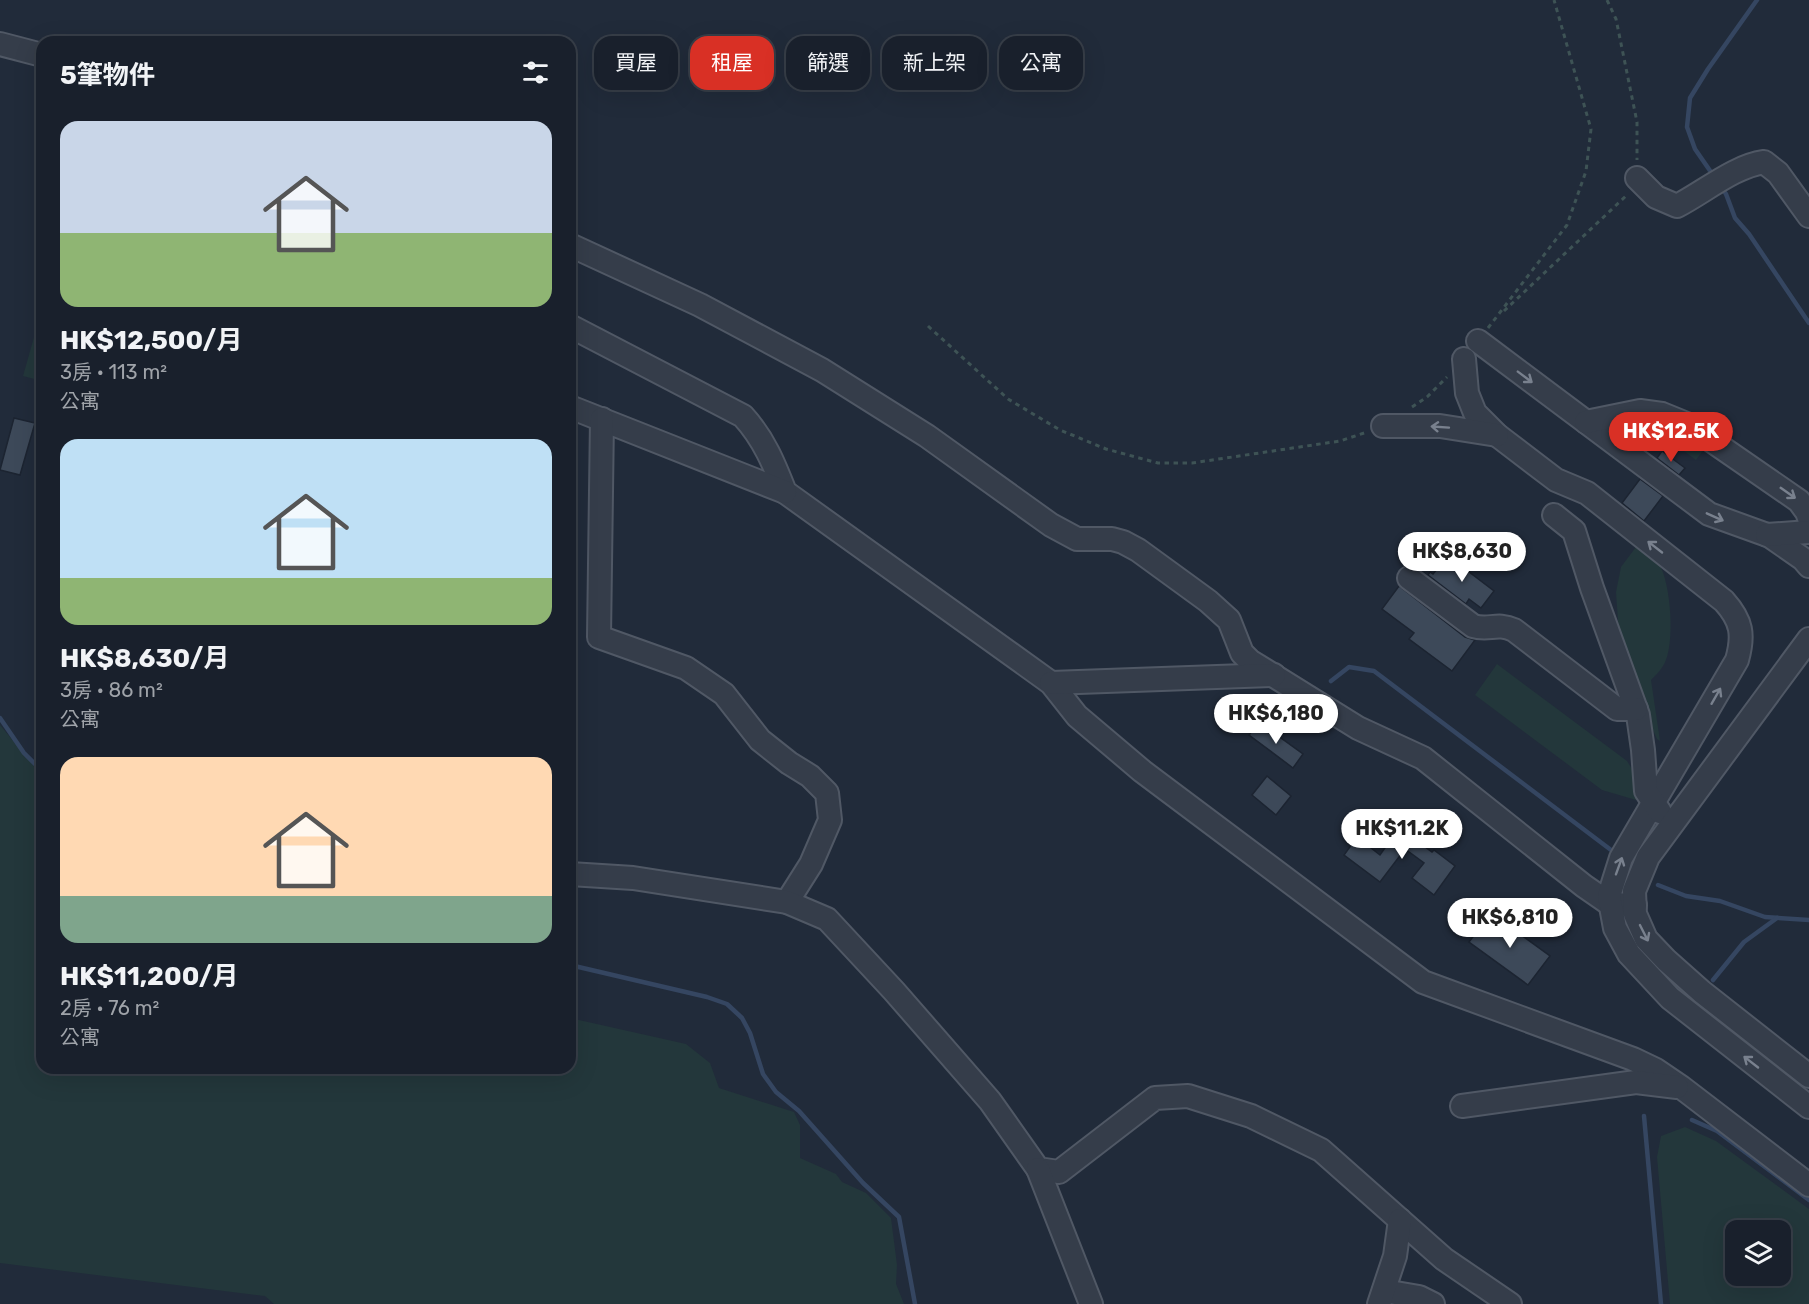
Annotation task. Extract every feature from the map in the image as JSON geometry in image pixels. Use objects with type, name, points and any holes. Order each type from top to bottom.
[{"type":"lane","points":[[0,44],[36,53]]},
{"type":"lane","points":[[1637,178],[1656,197],[1677,206],[1735,171],[1749,164],[1764,162],[1779,173],[1809,216]]},
{"type":"lane","points":[[576,247],[700,305],[822,370],[927,436],[1051,525],[1077,538],[1123,542],[1138,550],[1222,613],[1229,620],[1242,653],[1255,665],[1358,728],[1423,758],[1584,886],[1610,904],[1635,905]]},
{"type":"lane","points":[[576,329],[743,416],[770,453],[785,492]]},
{"type":"lane","points":[[1478,341],[1708,514],[1767,535],[1803,559],[1809,566]]},
{"type":"lane","points":[[1464,359],[1467,393],[1475,412],[1497,435],[1556,480],[1587,493],[1724,601],[1734,613],[1741,630],[1742,645],[1737,660],[1621,858],[1609,896],[1610,904],[1615,928],[1629,954],[1670,998],[1806,1090]]},
{"type":"lane","points":[[576,408],[785,492],[1051,683],[1077,716],[1142,771],[1423,982],[1633,1059],[1656,1070],[1809,1185]]},
{"type":"lane","points":[[1586,422],[1640,411],[1662,414],[1689,425],[1799,501],[1808,512],[1809,518]]},
{"type":"lane","points":[[602,419],[598,638],[686,668],[724,694],[760,740],[810,776],[826,793],[830,820],[811,864],[787,902]]},
{"type":"lane","points":[[1383,426],[1440,426],[1497,435]]},
{"type":"lane","points":[[1554,515],[1574,531],[1636,710],[1643,750],[1646,791],[1671,827]]},
{"type":"lane","points":[[1767,535],[1809,532]]},
{"type":"lane","points":[[1409,578],[1473,626],[1480,628],[1503,625],[1514,630],[1617,709],[1636,710]]},
{"type":"lane","points":[[1806,1090],[1646,939],[1635,914],[1634,891],[1648,857],[1809,639]]},
{"type":"lane","points":[[1671,827],[1691,818],[1699,810],[1809,663]]},
{"type":"lane","points":[[1051,683],[1274,675]]},
{"type":"lane","points":[[576,874],[633,878],[787,902],[827,919],[894,990],[990,1101],[1038,1170],[1091,1304]]},
{"type":"lane","points":[[1462,1106],[1636,1082],[1681,1087]]},
{"type":"lane","points":[[1038,1170],[1059,1172],[1155,1098],[1188,1096],[1251,1116],[1321,1150],[1444,1259],[1510,1304]]},
{"type":"lane","points":[[1400,1220],[1395,1256],[1381,1297],[1419,1297],[1433,1304]]},
{"type":"path","points":[[1478,341],[1567,225],[1586,171],[1591,129],[1554,0]]},
{"type":"path","points":[[1496,318],[1627,196],[1637,178],[1637,122],[1616,19],[1607,0]]},
{"type":"path","points":[[928,326],[1008,399],[1043,420],[1060,430],[1106,449],[1158,463],[1192,463],[1340,441],[1383,426]]},
{"type":"path","points":[[1409,409],[1427,397],[1464,359]]},
{"type":"green space","points":[[36,330],[36,379],[23,376]]},
{"type":"green space","points":[[1658,422],[1707,445],[1696,460],[1652,427]]},
{"type":"green space","points":[[1636,547],[1659,564],[1667,585],[1669,600],[1670,645],[1662,668],[1651,680],[1660,741],[1657,739],[1630,679],[1620,650],[1616,592],[1621,567]]},
{"type":"green space","points":[[1497,664],[1627,761],[1636,780],[1636,800],[1602,790],[1475,695]]},
{"type":"green space","points":[[0,725],[36,769],[36,1074],[576,1074],[576,1019],[686,1044],[710,1063],[719,1088],[794,1112],[800,1125],[800,1158],[836,1174],[842,1182],[866,1193],[891,1218],[897,1265],[896,1284],[904,1304],[274,1304],[265,1296],[0,1263]]},
{"type":"green space","points":[[1685,1127],[1716,1141],[1809,1209],[1809,1304],[1670,1304],[1657,1157],[1661,1136]]},
{"type":"building","points":[[14,418],[35,423],[20,475],[0,470]]},
{"type":"building","points":[[1662,451],[1685,468],[1679,475],[1657,458]]},
{"type":"building","points":[[1640,479],[1663,496],[1644,521],[1622,503]]},
{"type":"building","points":[[1448,556],[1494,591],[1481,608],[1469,599],[1466,604],[1428,575],[1430,572],[1433,574]]},
{"type":"building","points":[[1399,586],[1465,637],[1475,640],[1452,671],[1409,639],[1414,633],[1382,609]]},
{"type":"building","points":[[1259,722],[1303,754],[1293,768],[1249,735]]},
{"type":"building","points":[[1267,776],[1291,796],[1276,815],[1252,795]]},
{"type":"building","points":[[1399,828],[1455,866],[1434,895],[1412,878],[1424,863],[1405,849],[1380,882],[1344,855],[1357,837],[1380,855]]},
{"type":"building","points":[[1491,913],[1550,956],[1528,985],[1469,942]]},
{"type":"waterway","points":[[1713,175],[1695,149],[1687,127],[1690,98],[1757,0]]},
{"type":"waterway","points":[[1721,187],[1735,218],[1749,234],[1809,323]]},
{"type":"waterway","points":[[1331,681],[1349,667],[1374,671],[1611,850]]},
{"type":"waterway","points":[[1283,721],[1292,725],[1300,722],[1307,714]]},
{"type":"waterway","points":[[0,718],[24,753],[36,765]]},
{"type":"waterway","points":[[1658,885],[1686,896],[1720,901],[1765,917],[1809,920]]},
{"type":"waterway","points":[[1713,980],[1744,942],[1777,918]]},
{"type":"waterway","points":[[576,966],[707,997],[727,1004],[742,1018],[750,1033],[763,1074],[776,1092],[799,1111],[863,1183],[899,1217],[915,1304]]},
{"type":"waterway","points":[[1644,1116],[1661,1304]]},
{"type":"waterway","points":[[1692,1120],[1717,1131],[1809,1200]]}]
